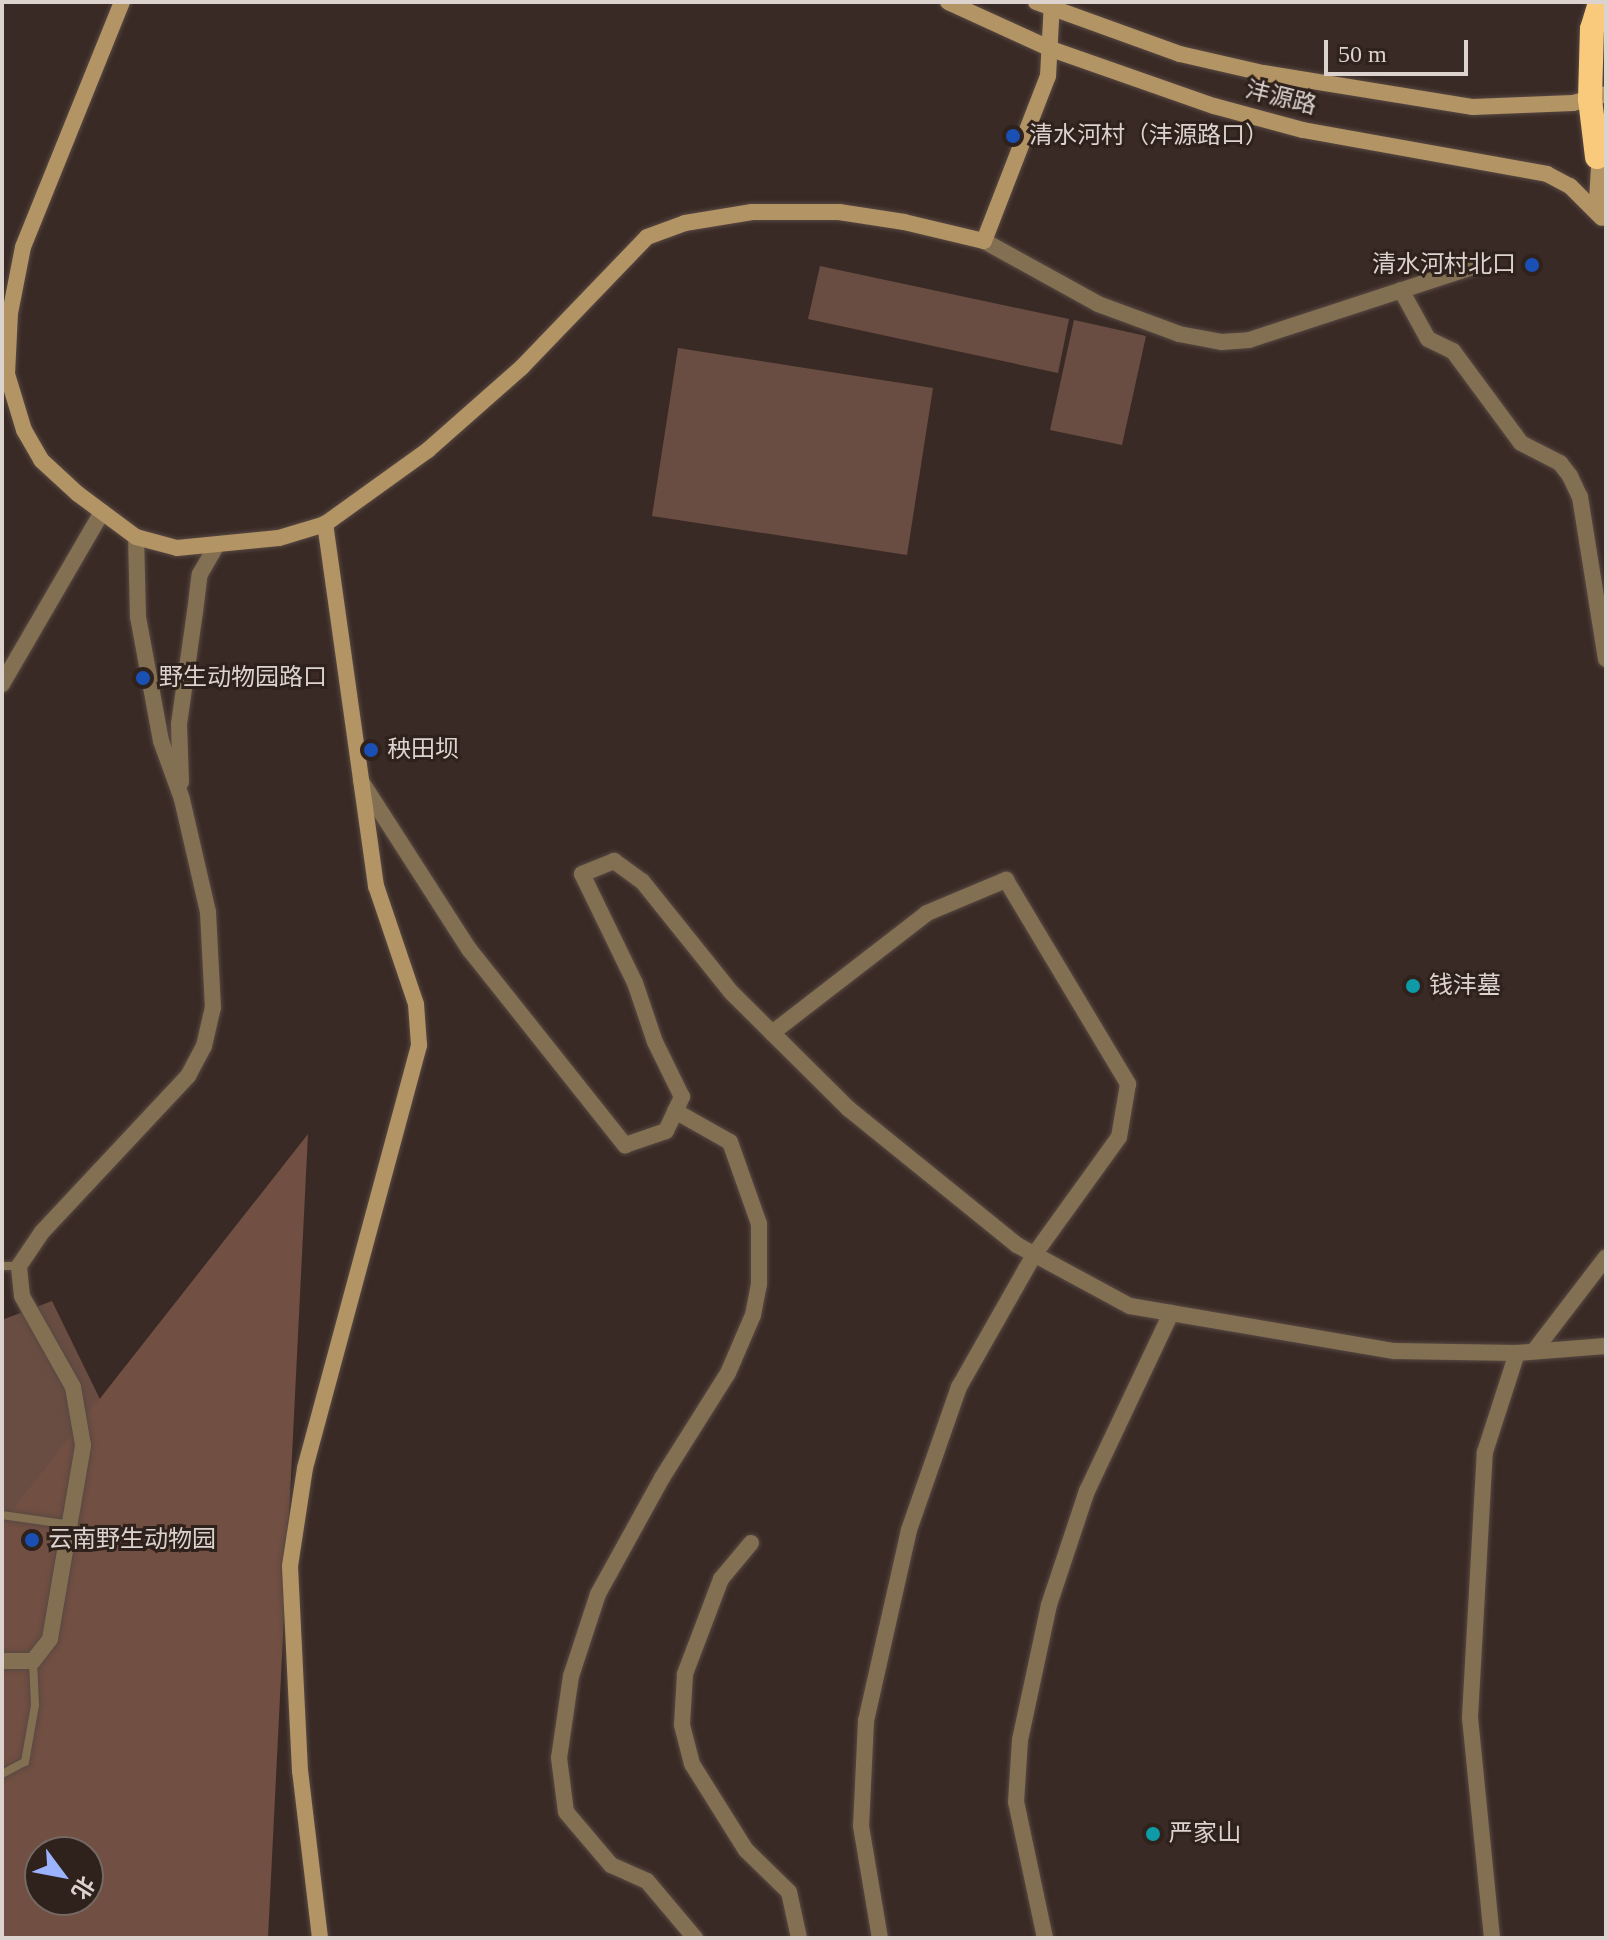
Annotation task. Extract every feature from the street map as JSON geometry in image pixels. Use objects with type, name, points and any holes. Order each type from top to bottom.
[{"type":"highway","points":[[1597,157],[1598,96],[1592,29],[1600,2]]},
{"type":"street","points":[[122,2],[23,247],[10,313],[7,374],[24,430],[41,460],[136,537],[177,548],[279,538],[325,524],[428,450],[522,367],[647,237],[685,223],[752,212],[824,212],[904,222],[984,241],[1098,304],[1179,334],[1222,342],[1249,340],[1475,266]]},
{"type":"street","name":"沣源路","points":[[948,2],[1051,49],[1214,106],[1303,130],[1547,174],[1570,186],[1604,223]]},
{"type":"street","points":[[984,241],[1048,76],[1051,49],[1046,4]]},
{"type":"street","name":"沣源路","points":[[1046,4],[1180,54],[1263,73],[1473,107],[1526,107],[1598,96]]},
{"type":"street","points":[[1604,223],[1597,200],[1597,157],[1606,133]]},
{"type":"street","points":[[1401,290],[1428,339],[1453,351],[1521,443],[1560,463],[1570,476],[1580,497],[1606,659]]},
{"type":"street","points":[[2,684],[102,512]]},
{"type":"street","points":[[320,1938],[300,1771],[290,1566],[305,1468],[419,1045],[416,1004],[376,886],[325,524]]},
{"type":"street","points":[[2,1661],[33,1661],[50,1639],[83,1445],[73,1387],[22,1296],[10,1266],[188,1076],[204,1046],[213,1008],[208,912],[182,799],[161,741],[138,617],[136,537]]},
{"type":"street","points":[[182,799],[179,724],[200,574],[216,546]]},
{"type":"street","points":[[361,781],[469,949],[625,1145],[666,1131],[682,1097],[655,1042],[635,983],[582,874],[614,861],[642,881],[731,992],[849,1109],[1017,1245],[1130,1306],[1394,1351],[1517,1353],[1606,1346]]},
{"type":"street","points":[[772,1033],[927,913],[1006,880],[1128,1084],[1119,1137],[1034,1255],[959,1387],[906,1545],[866,1721],[861,1826],[880,1938]]},
{"type":"street","points":[[675,1111],[730,1142],[759,1224],[759,1284],[753,1315],[728,1373],[662,1478],[598,1594],[571,1676],[559,1758],[566,1812],[611,1865],[647,1881],[695,1938]]},
{"type":"street","points":[[1534,1351],[1606,1257]]},
{"type":"street","points":[[1045,1938],[1016,1802],[1020,1740],[1049,1605],[1087,1491],[1171,1313]]},
{"type":"street","points":[[1492,1938],[1470,1717],[1485,1452],[1517,1353]]},
{"type":"street","points":[[751,1543],[721,1579],[690,1660],[685,1674],[682,1725],[692,1764],[746,1850],[789,1892],[799,1938]]},
{"type":"lane","points":[[2,1515],[71,1525]]},
{"type":"lane","points":[[2,1774],[25,1762],[35,1705],[33,1661]]},
{"type":"shaded area","points":[[820,266],[1069,319],[1058,373],[808,319]]},
{"type":"shaded area","points":[[1074,320],[1146,336],[1122,445],[1050,430]]},
{"type":"shaded area","points":[[678,348],[933,388],[907,555],[652,516]]},
{"type":"shaded area","points":[[308,1134],[268,1938],[2,1938],[2,1523]]},
{"type":"shaded area","points":[[52,1301],[135,1471],[110,1921],[2,1938],[2,1320]]},
{"type":"place","name":"清水河村（沣源路口）","points":[[1013,136]]},
{"type":"place","name":"清水河村北口","points":[[1532,265]]},
{"type":"place","name":"野生动物园路口","points":[[143,678]]},
{"type":"place","name":"秧田坝","points":[[371,750]]},
{"type":"place","name":"钱沣墓","points":[[1413,986]]},
{"type":"place","name":"云南野生动物园","points":[[32,1540]]},
{"type":"place","name":"严家山","points":[[1153,1834]]}]
